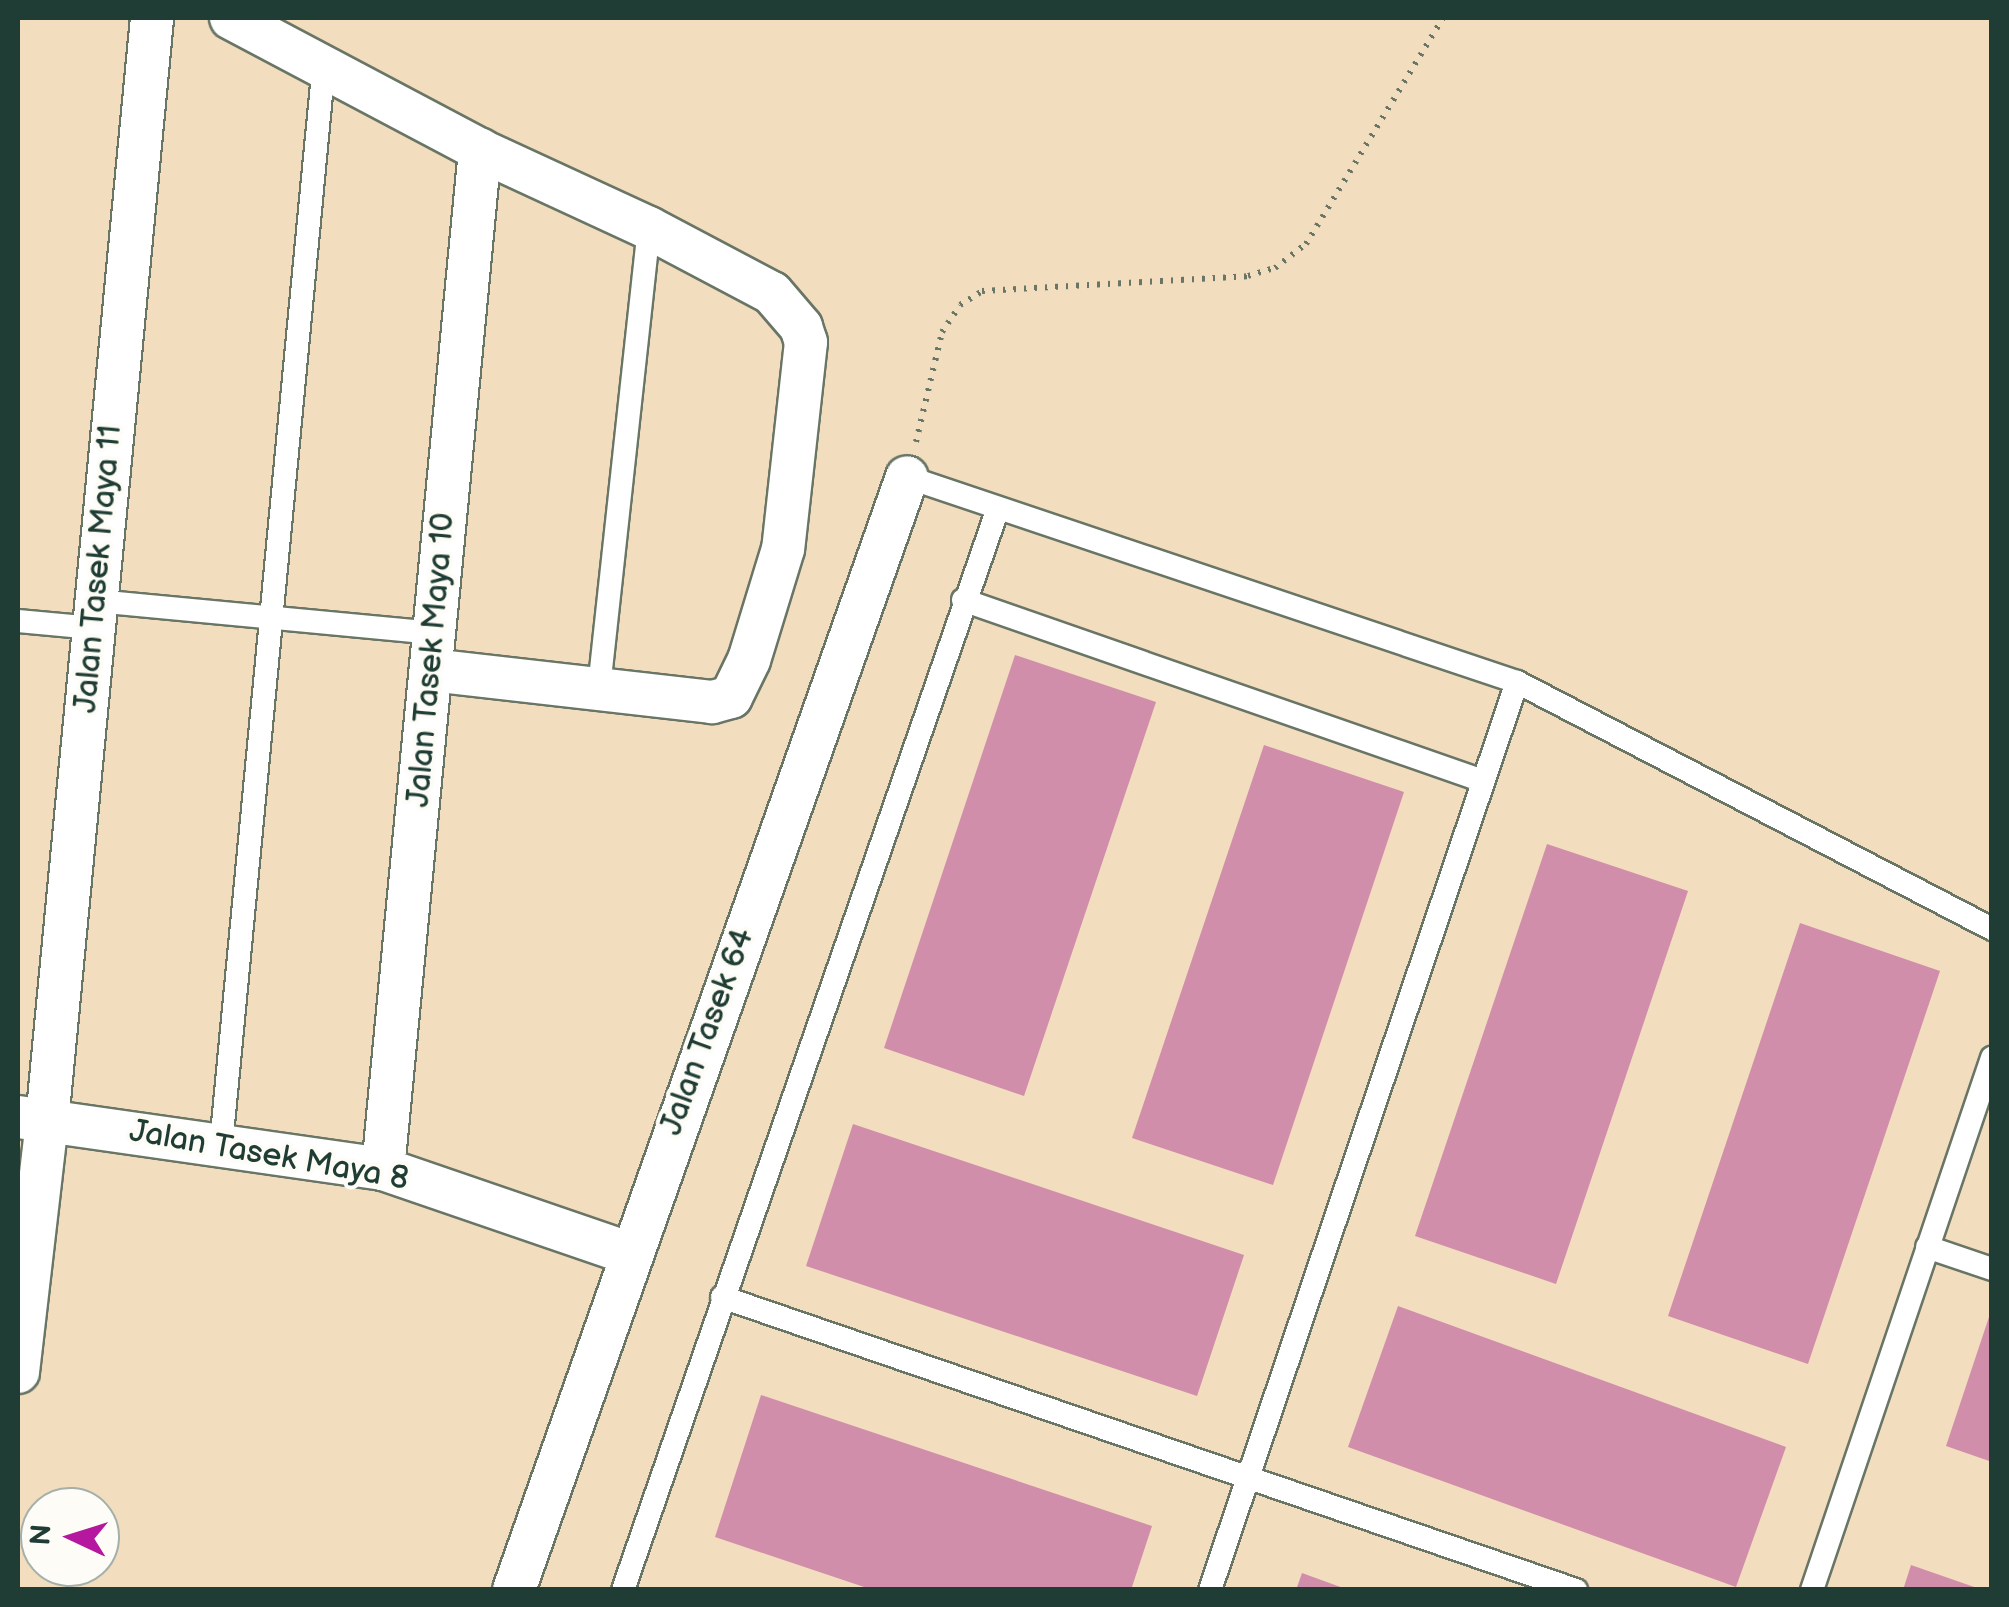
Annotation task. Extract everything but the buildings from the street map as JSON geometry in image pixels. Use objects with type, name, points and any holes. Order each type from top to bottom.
[{"type":"street","name":"Jalan Tasek Maya 11","points":[[18,1372],[32,1119],[95,614],[152,18]]},
{"type":"street","points":[[231,18],[324,63],[480,150],[650,228],[772,293],[786,305],[806,342],[783,549],[748,660],[730,697],[712,702],[599,688],[432,652]]},
{"type":"street","name":"Jalan Tasek Maya 10","points":[[383,1169],[480,150]]},
{"type":"street","name":"Jalan Tasek 64","points":[[514,1590],[629,1253],[908,477]]},
{"type":"street","name":"Jalan Tasek Maya 8","points":[[32,1119],[383,1169],[629,1253]]},
{"type":"lane","points":[[220,1145],[324,63]]},
{"type":"lane","points":[[599,688],[650,228]]},
{"type":"lane","points":[[908,477],[1517,682],[1992,929]]},
{"type":"lane","points":[[623,1590],[998,508]]},
{"type":"lane","points":[[963,600],[1484,781]]},
{"type":"lane","points":[[18,621],[95,614],[271,618],[432,652]]},
{"type":"lane","points":[[1210,1590],[1517,682]]},
{"type":"lane","points":[[1812,1590],[1992,1058]]},
{"type":"lane","points":[[1928,1247],[1992,1269]]},
{"type":"lane","points":[[722,1296],[1576,1590]]},
{"type":"path","points":[[908,477],[942,332],[960,305],[982,291],[997,289],[1213,278],[1275,268],[1306,244],[1443,18]]}]
